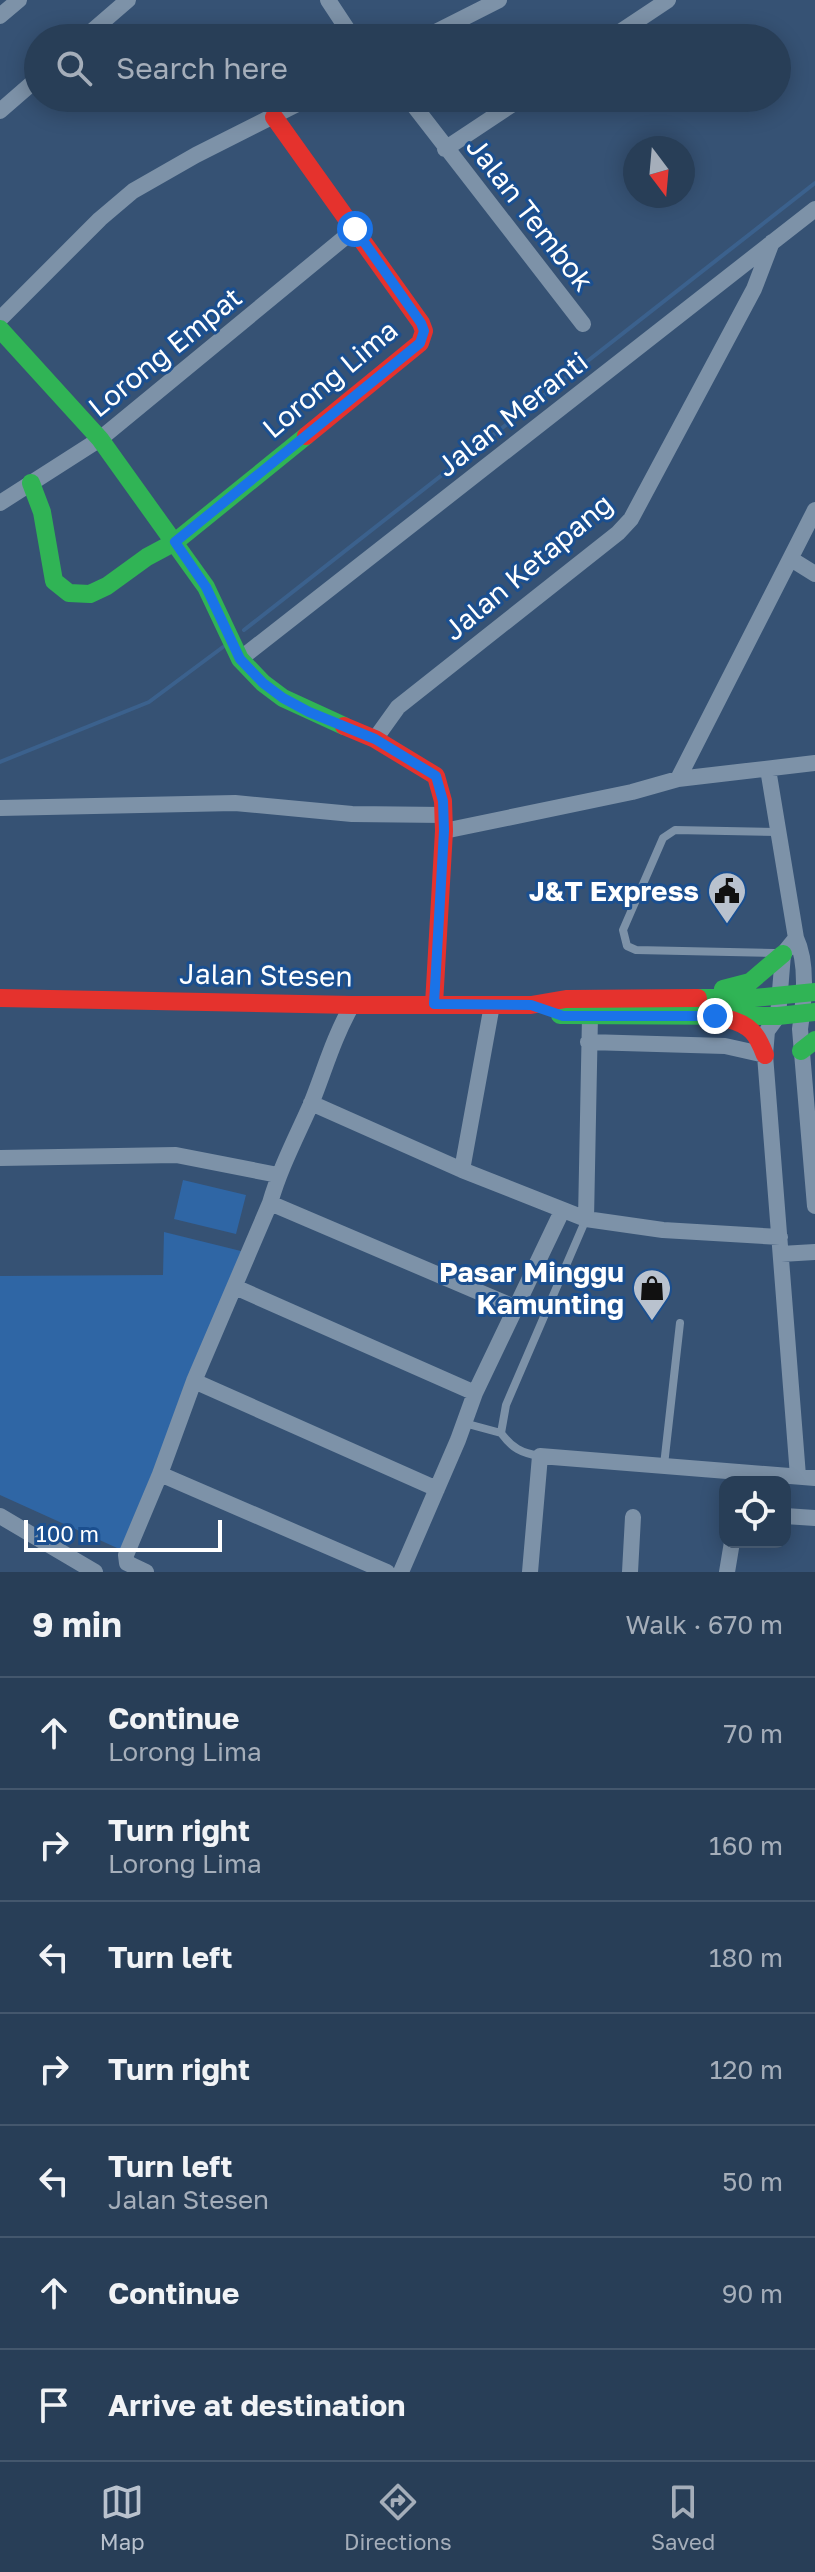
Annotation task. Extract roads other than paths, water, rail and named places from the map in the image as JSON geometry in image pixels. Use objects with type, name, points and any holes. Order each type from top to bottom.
[{"type":"street","points":[[0,16],[19,0]]},
{"type":"street","points":[[100,24],[128,0]]},
{"type":"street","points":[[328,0],[344,24]]},
{"type":"street","points":[[452,24],[499,0]]},
{"type":"street","points":[[632,24],[668,0]]},
{"type":"street","points":[[0,111],[24,90]]},
{"type":"street","points":[[0,319],[100,219],[133,191],[196,155],[283,112]]},
{"type":"street","name":"Jalan Tembok","points":[[418,112],[583,324]]},
{"type":"street","points":[[445,149],[501,112]]},
{"type":"street","name":"Lorong Lima","points":[[31,483],[42,512],[54,581],[71,595],[96,591],[175,542],[420,343],[424,331],[421,323],[274,117]]},
{"type":"street","name":"Jalan Meranti","points":[[240,659],[815,209]]},
{"type":"street","name":"Lorong Empat","points":[[0,503],[100,439],[355,229]]},
{"type":"street","name":"Jalan Ketapang","points":[[375,739],[398,707],[618,533],[631,519],[754,289],[772,242]]},
{"type":"street","points":[[0,329],[100,439],[206,587],[240,659],[263,683],[309,712],[375,739],[436,776],[442,793],[444,823],[434,1004]]},
{"type":"street","points":[[678,779],[815,510]]},
{"type":"street","points":[[791,559],[815,574]]},
{"type":"street","points":[[0,808],[235,803],[444,823],[632,792],[678,779],[815,763]]},
{"type":"street","points":[[768,769],[805,946],[809,1013],[800,1029],[810,1047],[814,1195]]},
{"type":"street","points":[[641,998],[748,984],[783,954],[805,946]]},
{"type":"street","points":[[530,1572],[540,1456],[806,1477],[796,1442],[765,1055],[767,1031],[778,1016],[783,954]]},
{"type":"street","points":[[531,1005],[566,999],[754,998],[809,992]]},
{"type":"street","name":"Jalan Stesen","points":[[0,998],[531,1005]]},
{"type":"street","points":[[146,1572],[127,1563],[126,1555],[194,1381],[270,1203],[278,1175],[311,1103],[336,1033],[352,1005]]},
{"type":"street","points":[[462,1170],[492,1005]]},
{"type":"street","points":[[531,1005],[563,1016],[778,1016],[809,1013]]},
{"type":"street","points":[[586,1219],[590,1016]]},
{"type":"street","points":[[715,1016],[752,1026],[765,1055]]},
{"type":"street","points":[[588,1042],[725,1046],[765,1055]]},
{"type":"street","points":[[311,1103],[462,1170],[586,1219],[815,1252]]},
{"type":"street","points":[[0,1158],[176,1155],[278,1175]]},
{"type":"street","points":[[270,1203],[514,1307]]},
{"type":"street","points":[[401,1572],[475,1393],[562,1211]]},
{"type":"street","points":[[235,1287],[475,1393]]},
{"type":"street","points":[[194,1381],[437,1489]]},
{"type":"street","points":[[796,1442],[815,1442]]},
{"type":"street","points":[[160,1474],[387,1572]]},
{"type":"street","points":[[0,1516],[95,1572]]},
{"type":"street","points":[[791,1516],[815,1518]]},
{"type":"street","points":[[630,1572],[633,1517]]},
{"type":"street","points":[[727,1572],[731,1548]]},
{"type":"lane","points":[[779,832],[675,830],[668,833],[663,838],[623,930],[627,946],[636,950],[783,954]]},
{"type":"lane","points":[[501,1433],[506,1405],[586,1219]]},
{"type":"lane","points":[[664,1465],[680,1323]]},
{"type":"lane","points":[[464,1423],[501,1433],[510,1446],[522,1454],[540,1456]]},
{"type":"waterway","points":[[244,630],[815,183]]},
{"type":"waterway","points":[[0,762],[149,702],[223,647]]},
{"type":"place","name":"J&T Express","points":[[727,925]]},
{"type":"place","name":"Pasar Minggu Kamunting","points":[[652,1322]]}]
